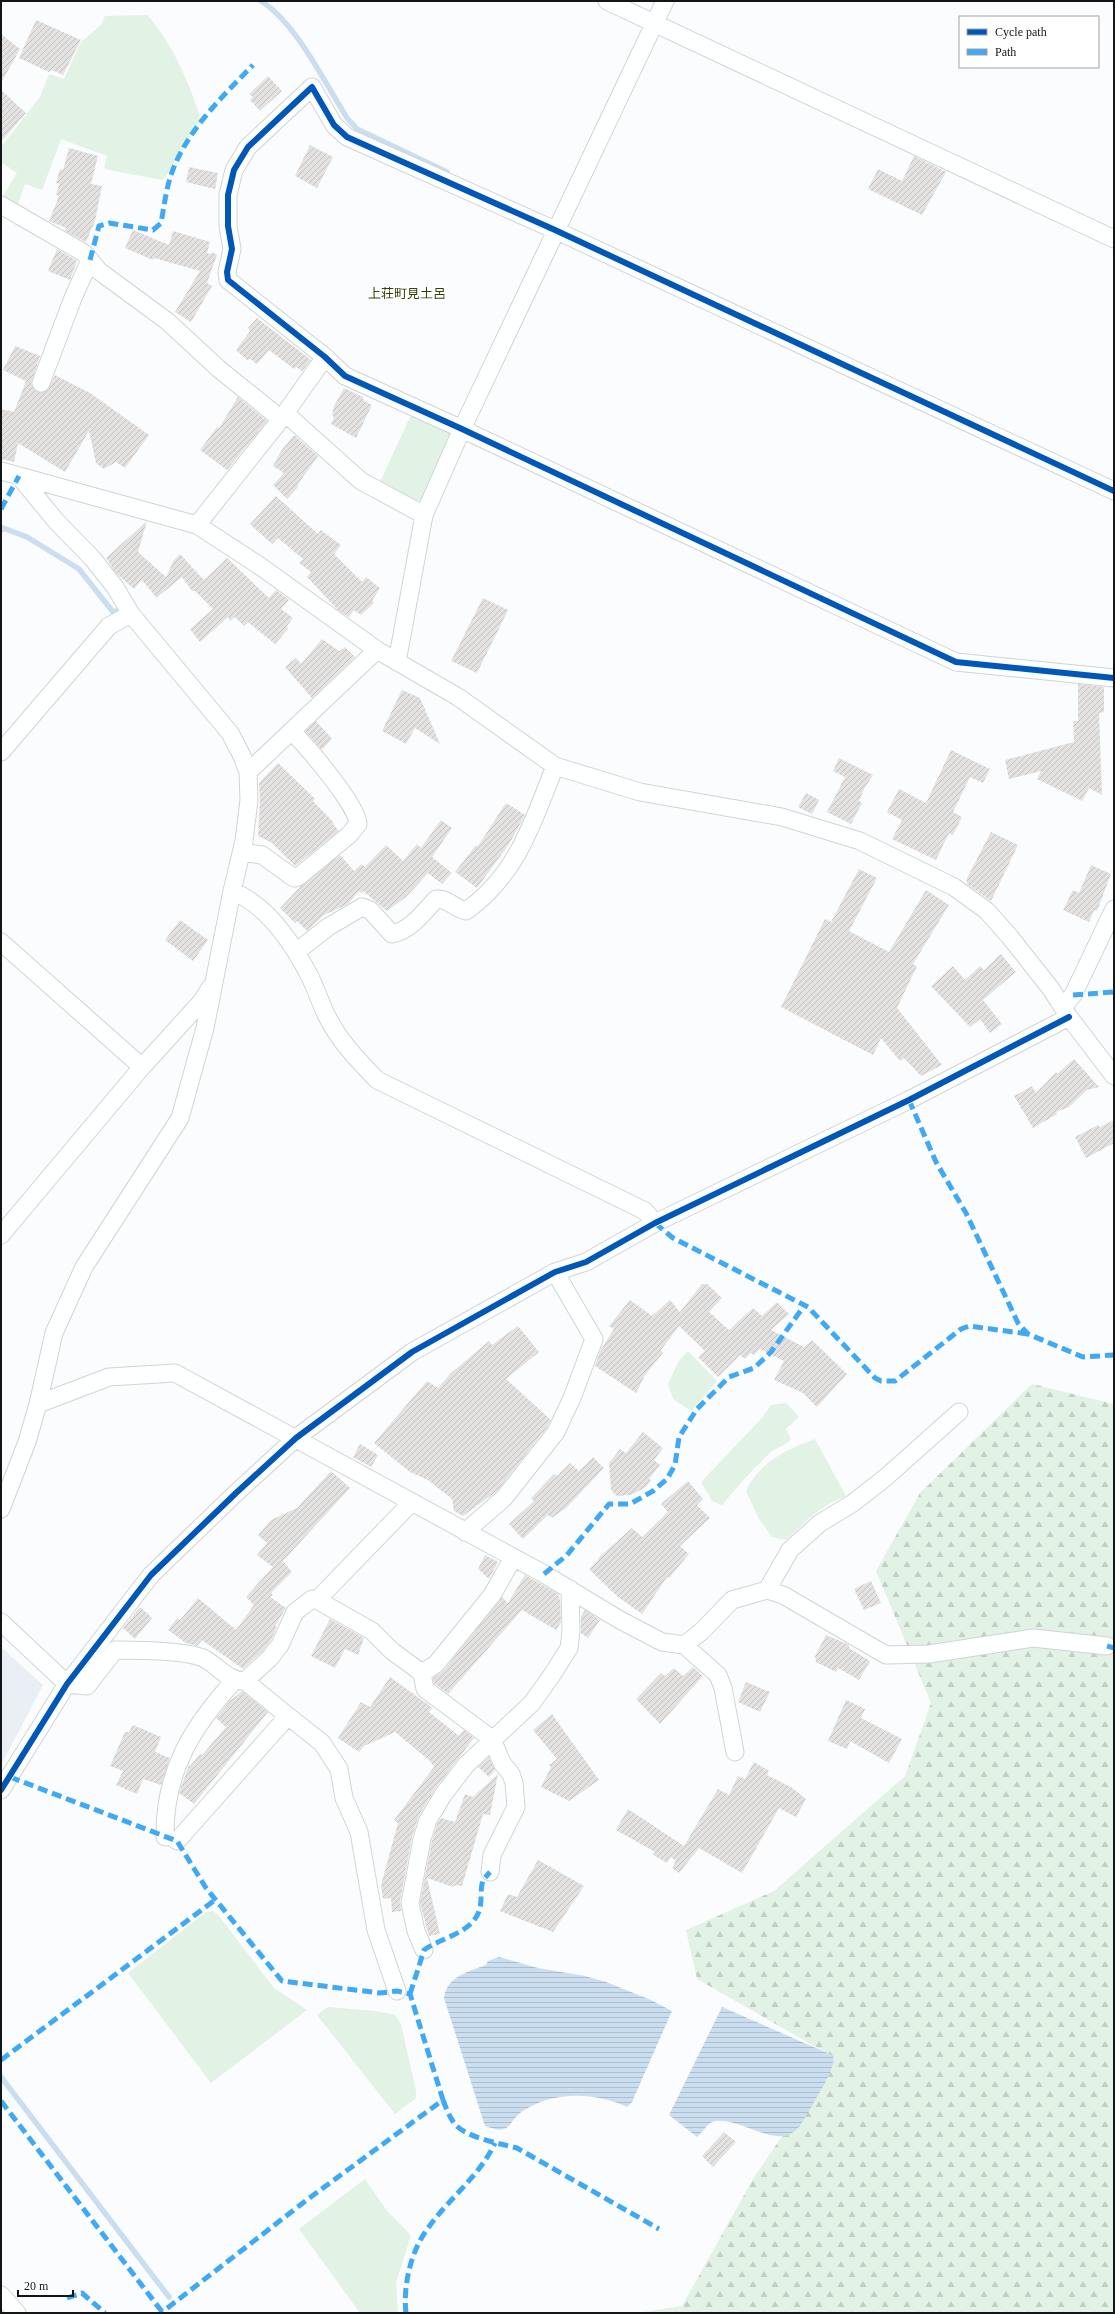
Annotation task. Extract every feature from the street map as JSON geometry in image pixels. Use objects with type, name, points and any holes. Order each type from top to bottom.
[{"type":"street","points":[[607,1],[1114,239]]},
{"type":"street","points":[[397,662],[424,516],[462,429],[555,230],[665,1]]},
{"type":"street","points":[[1114,491],[555,230],[347,137],[334,125],[312,87],[248,147],[234,170],[228,195],[228,226],[232,249],[227,272],[228,280],[325,357],[345,376],[462,429],[956,662],[1114,678]]},
{"type":"street","points":[[1,205],[84,253],[99,271],[167,320],[220,369],[283,416],[361,482],[424,516]]},
{"type":"street","points":[[41,383],[73,298],[90,260]]},
{"type":"street","points":[[197,526],[283,416],[325,357]]},
{"type":"street","points":[[1,472],[197,526],[257,564],[377,650],[458,697],[555,766],[640,792],[782,817],[860,841],[954,887],[987,911],[1047,983],[1066,1012],[1114,1076]]},
{"type":"street","points":[[1,1509],[27,1442],[38,1404],[54,1332],[84,1267],[180,1118],[205,1028],[232,891],[242,852],[249,800],[248,772],[230,733],[131,614],[111,581],[92,558],[56,521],[20,476]]},
{"type":"street","points":[[1,752],[109,626],[131,614]]},
{"type":"street","points":[[248,772],[377,650]]},
{"type":"street","points":[[242,852],[262,855],[294,878],[298,877],[349,835],[358,824],[355,814],[331,777],[291,731]]},
{"type":"street","points":[[296,952],[328,927],[362,907],[370,910],[392,934],[402,932],[416,921],[436,899],[441,899],[459,910],[466,911],[477,903],[502,877],[518,856],[555,766]]},
{"type":"street","points":[[232,891],[247,897],[266,913],[296,952],[309,975],[329,1020],[351,1053],[377,1080],[645,1211],[655,1223]]},
{"type":"street","points":[[1,1790],[67,1684],[151,1575],[236,1493],[296,1438],[412,1352],[555,1272],[586,1262],[655,1223],[895,1106],[1066,1012],[1114,909]]},
{"type":"street","points":[[1,942],[142,1067]]},
{"type":"street","points":[[1,1235],[142,1067],[202,1001],[213,984]]},
{"type":"street","points":[[465,1532],[504,1498],[556,1432],[568,1408],[594,1339],[555,1272]]},
{"type":"street","points":[[38,1404],[109,1377],[175,1373],[570,1589],[620,1620],[662,1642],[684,1645],[718,1675],[723,1688],[735,1752]]},
{"type":"street","points":[[767,1590],[790,1550],[820,1523],[853,1503],[885,1478],[959,1412]]},
{"type":"street","points":[[317,1600],[411,1503]]},
{"type":"street","points":[[422,1673],[436,1664],[492,1595],[514,1558]]},
{"type":"street","points":[[424,1950],[416,1931],[410,1903],[422,1839],[428,1820],[443,1795],[466,1765],[532,1703],[568,1648],[571,1631],[570,1589]]},
{"type":"street","points":[[684,1645],[701,1632],[732,1600],[767,1590],[783,1595],[886,1655],[929,1654],[1033,1638],[1107,1646]]},
{"type":"street","points":[[288,1716],[171,1839],[168,1795],[194,1730],[208,1709],[240,1681],[270,1658],[280,1645],[295,1612],[312,1599],[317,1600],[372,1630],[392,1651],[422,1673],[425,1689],[492,1739],[514,1783],[516,1807],[492,1855],[490,1872]]},
{"type":"street","points":[[1,1622],[67,1684],[87,1686],[115,1650],[149,1650],[194,1655],[204,1659],[240,1681],[322,1743],[339,1769],[344,1798],[359,1832],[376,1930],[397,1991]]},
{"type":"street","points":[[1,2295],[17,2313]]},
{"type":"shaded area","points":[[1,1647],[43,1685],[1,1765]]},
{"type":"green space","points":[[147,15],[155,24],[171,49],[191,91],[200,117],[200,120],[167,175],[162,180],[109,170],[104,168],[107,156],[61,139],[42,190],[25,184],[17,207],[1,199],[17,173],[1,162],[1,147],[40,97],[49,74],[64,79],[81,42],[101,25],[105,16]]},
{"type":"green space","points":[[411,415],[451,433],[452,437],[423,499],[415,502],[379,484]]},
{"type":"green space","points":[[688,1351],[717,1381],[691,1411],[673,1399],[668,1384],[679,1361]]},
{"type":"green space","points":[[1032,1384],[1114,1404],[1114,2313],[637,2313],[682,2306],[753,2179],[835,2058],[697,1979],[686,1930],[774,1891],[905,1776],[931,1703],[876,1571],[920,1493]]},
{"type":"green space","points":[[786,1403],[799,1417],[786,1429],[791,1439],[775,1449],[757,1465],[722,1505],[712,1501],[701,1482],[762,1418],[771,1405]]},
{"type":"green space","points":[[815,1439],[846,1496],[837,1499],[821,1509],[786,1540],[772,1537],[759,1519],[746,1491],[758,1472],[774,1458],[794,1447]]},
{"type":"green space","points":[[213,1911],[219,1916],[274,1988],[307,2010],[211,2083],[128,1973],[206,1912]]},
{"type":"green space","points":[[328,2007],[376,2011],[395,2015],[401,2024],[416,2091],[416,2098],[395,2114],[317,2015]]},
{"type":"green space","points":[[365,2179],[387,2211],[411,2235],[396,2283],[398,2313],[360,2313],[299,2229]]},
{"type":"water","points":[[499,1957],[538,1968],[585,1976],[606,1982],[651,2000],[672,2011],[632,2102],[627,2107],[603,2099],[578,2096],[565,2097],[552,2099],[526,2109],[515,2118],[508,2127],[501,2130],[485,2126],[444,1998],[449,1985],[459,1976],[486,1965],[488,1961]]},
{"type":"water","points":[[722,2007],[832,2055],[834,2059],[833,2065],[825,2083],[801,2124],[792,2133],[784,2136],[774,2136],[741,2125],[720,2121],[710,2123],[697,2137],[669,2115]]},
{"type":"building","points":[[36,20],[81,40],[63,75],[52,70],[49,72],[19,58]]},
{"type":"building","points":[[1,34],[20,49],[1,83]]},
{"type":"building","points":[[268,76],[282,91],[260,111],[250,100],[253,97],[249,94]]},
{"type":"building","points":[[1,90],[26,113],[1,142]]},
{"type":"building","points":[[310,145],[333,157],[317,188],[295,176]]},
{"type":"building","points":[[69,148],[98,156],[91,184],[102,186],[95,221],[86,242],[65,231],[66,228],[49,221],[59,196],[56,195],[59,184],[56,183],[60,169],[63,170]]},
{"type":"building","points":[[914,156],[946,172],[922,215],[868,189],[878,169],[902,181]]},
{"type":"building","points":[[189,167],[218,173],[215,189],[186,182]]},
{"type":"building","points":[[133,230],[169,245],[173,231],[210,242],[207,253],[210,254],[212,252],[217,255],[207,283],[212,286],[191,322],[175,312],[200,271],[154,258],[153,260],[125,248]]},
{"type":"building","points":[[57,249],[77,261],[70,280],[48,271]]},
{"type":"building","points":[[257,318],[311,360],[302,371],[296,367],[294,369],[269,350],[257,364],[250,359],[247,360],[236,350],[250,331],[248,328]]},
{"type":"building","points":[[15,346],[40,356],[31,384],[37,392],[48,390],[55,375],[90,393],[149,435],[125,468],[116,462],[104,469],[96,463],[89,431],[65,472],[18,443],[14,462],[1,459],[1,409],[14,412],[26,381],[3,370]]},
{"type":"building","points":[[344,388],[363,397],[363,400],[372,405],[356,438],[331,424],[334,417],[332,415],[334,406]]},
{"type":"building","points":[[238,397],[267,421],[227,470],[200,450],[217,427],[219,428]]},
{"type":"building","points":[[294,435],[318,456],[298,484],[298,487],[287,499],[273,485],[284,473],[273,466],[281,451]]},
{"type":"building","points":[[276,496],[318,534],[321,530],[341,545],[334,554],[362,582],[366,577],[380,588],[372,601],[374,603],[361,615],[354,610],[349,617],[339,611],[307,577],[311,572],[299,563],[303,559],[278,538],[272,544],[250,524]]},
{"type":"building","points":[[147,521],[138,552],[166,577],[174,560],[180,554],[204,580],[227,558],[269,598],[276,590],[289,600],[281,609],[293,618],[287,626],[288,629],[275,644],[248,622],[244,626],[235,617],[230,621],[228,617],[200,642],[190,629],[213,609],[195,591],[192,591],[182,577],[155,599],[156,597],[142,580],[134,589],[116,573],[106,558]]},
{"type":"building","points":[[483,598],[508,610],[477,673],[451,661]]},
{"type":"building","points":[[322,639],[339,651],[345,647],[355,657],[312,698],[285,667],[296,658],[301,664]]},
{"type":"building","points":[[1078,684],[1104,687],[1104,712],[1099,713],[1102,795],[1089,788],[1082,801],[1037,779],[1041,771],[1009,779],[1005,760],[1074,742],[1073,721],[1078,721]]},
{"type":"building","points":[[402,690],[420,698],[440,744],[415,728],[406,744],[382,731]]},
{"type":"building","points":[[316,721],[332,739],[322,750],[305,731]]},
{"type":"building","points":[[951,750],[990,769],[983,783],[970,777],[953,812],[962,817],[953,835],[949,833],[936,860],[892,839],[902,820],[887,812],[899,789],[926,803]]},
{"type":"building","points":[[839,758],[873,775],[864,789],[859,801],[862,803],[851,824],[827,812],[845,777],[833,771]]},
{"type":"building","points":[[278,763],[315,799],[313,801],[334,823],[333,824],[339,831],[295,866],[272,843],[258,836],[260,801],[259,783]]},
{"type":"building","points":[[806,793],[819,800],[812,814],[798,807]]},
{"type":"building","points":[[506,803],[525,815],[509,844],[477,888],[455,872],[476,845],[478,846]]},
{"type":"building","points":[[441,820],[452,828],[432,857],[452,873],[442,884],[428,873],[406,897],[387,911],[363,891],[361,893],[359,891],[348,904],[324,915],[307,931],[297,921],[295,923],[280,908],[301,886],[340,855],[354,871],[361,864],[365,867],[386,845],[403,861],[417,844],[421,848]]},
{"type":"building","points":[[991,832],[1018,845],[991,901],[967,884],[967,878]]},
{"type":"building","points":[[1091,865],[1111,874],[1097,911],[1094,910],[1089,922],[1063,910],[1073,890],[1079,893]]},
{"type":"building","points":[[859,869],[877,878],[849,931],[889,952],[926,890],[949,905],[913,964],[917,966],[897,1008],[942,1065],[921,1076],[904,1058],[900,1061],[881,1038],[873,1055],[781,1007],[825,919],[831,922]]},
{"type":"building","points":[[180,920],[208,940],[193,961],[165,940]]},
{"type":"building","points":[[1001,954],[1016,972],[983,1000],[1002,1024],[990,1033],[980,1019],[970,1027],[931,986],[953,966],[965,980],[980,966],[984,970]]},
{"type":"building","points":[[1074,1059],[1099,1087],[1087,1090],[1069,1107],[1056,1112],[1057,1114],[1033,1128],[1014,1096],[1032,1086],[1036,1093],[1056,1072],[1057,1074]]},
{"type":"building","points":[[1114,1120],[1114,1143],[1086,1158],[1075,1137],[1098,1125],[1100,1127]]},
{"type":"building","points":[[702,1284],[707,1284],[722,1298],[709,1312],[729,1330],[753,1308],[762,1316],[777,1302],[789,1314],[771,1330],[804,1347],[812,1340],[847,1374],[817,1407],[803,1393],[774,1380],[784,1361],[760,1349],[754,1355],[751,1353],[745,1359],[740,1355],[718,1377],[698,1357],[705,1351],[679,1326],[661,1350],[663,1353],[645,1375],[636,1393],[595,1366],[600,1351],[614,1329],[609,1326],[630,1300],[652,1316],[670,1300],[680,1312]]},
{"type":"building","points":[[518,1326],[539,1352],[506,1379],[551,1420],[497,1491],[463,1516],[454,1511],[452,1499],[428,1480],[410,1472],[374,1443],[427,1381],[438,1388],[451,1373],[489,1341],[492,1345]]},
{"type":"building","points":[[643,1432],[663,1448],[654,1460],[660,1465],[649,1479],[651,1480],[646,1487],[631,1495],[617,1496],[611,1490],[609,1463],[620,1449],[626,1453]]},
{"type":"building","points":[[360,1444],[378,1455],[371,1467],[353,1457]]},
{"type":"building","points":[[593,1457],[604,1468],[566,1508],[552,1518],[548,1515],[523,1539],[509,1524],[534,1501],[531,1498],[554,1474],[557,1476],[570,1463],[579,1471]]},
{"type":"building","points":[[331,1471],[350,1488],[283,1561],[292,1572],[271,1593],[273,1595],[270,1597],[286,1608],[275,1626],[277,1627],[271,1640],[263,1651],[243,1669],[202,1640],[197,1646],[186,1643],[168,1630],[177,1618],[180,1620],[198,1598],[236,1630],[254,1605],[246,1597],[273,1567],[257,1555],[267,1543],[258,1535],[271,1520],[297,1508]]},
{"type":"building","points":[[688,1481],[703,1499],[697,1505],[710,1518],[680,1546],[689,1554],[669,1578],[667,1577],[642,1614],[618,1597],[589,1569],[599,1559],[598,1558],[632,1528],[642,1537],[668,1512],[661,1504]]},
{"type":"building","points":[[485,1555],[498,1562],[489,1579],[478,1569]]},
{"type":"building","points":[[525,1575],[558,1594],[560,1600],[561,1622],[556,1630],[522,1610],[448,1694],[434,1683],[433,1678],[444,1670],[502,1597],[508,1603]]},
{"type":"building","points":[[871,1581],[881,1603],[864,1610],[854,1589]]},
{"type":"building","points":[[140,1607],[152,1618],[135,1639],[123,1628]]},
{"type":"building","points":[[585,1610],[600,1620],[588,1638],[581,1633],[581,1616]]},
{"type":"building","points":[[330,1619],[364,1638],[358,1655],[345,1649],[335,1668],[311,1656]]},
{"type":"building","points":[[826,1635],[849,1645],[849,1648],[870,1661],[859,1680],[838,1668],[836,1672],[816,1662],[815,1656]]},
{"type":"building","points":[[693,1667],[703,1676],[660,1724],[636,1699],[661,1673],[665,1676],[674,1668],[683,1676]]},
{"type":"building","points":[[390,1677],[433,1708],[429,1712],[459,1736],[464,1730],[474,1738],[435,1789],[419,1815],[412,1837],[400,1901],[401,1911],[392,1912],[391,1898],[383,1899],[381,1885],[398,1823],[394,1820],[434,1767],[430,1761],[395,1732],[364,1746],[359,1752],[338,1738],[361,1702],[370,1707]]},
{"type":"building","points":[[746,1682],[770,1692],[760,1712],[738,1702]]},
{"type":"building","points":[[242,1691],[268,1712],[194,1804],[179,1793],[189,1765],[190,1766],[200,1754],[202,1755],[226,1727],[216,1718],[230,1701]]},
{"type":"building","points":[[846,1700],[865,1709],[861,1718],[902,1739],[889,1763],[850,1741],[847,1749],[828,1741]]},
{"type":"building","points":[[552,1714],[599,1780],[569,1801],[541,1787],[551,1767],[549,1765],[557,1759],[533,1730]]},
{"type":"building","points":[[133,1725],[161,1737],[155,1752],[170,1758],[161,1785],[143,1779],[137,1794],[116,1785],[123,1771],[110,1766],[125,1732],[129,1732]]},
{"type":"building","points":[[489,1757],[495,1770],[489,1777],[478,1767]]},
{"type":"building","points":[[754,1762],[769,1771],[767,1775],[791,1787],[806,1799],[796,1817],[779,1808],[742,1873],[699,1848],[679,1873],[672,1868],[676,1861],[671,1857],[667,1863],[653,1855],[655,1852],[616,1830],[628,1809],[684,1846],[718,1789],[729,1795],[738,1776],[745,1779]]},
{"type":"building","points":[[498,1774],[490,1815],[483,1814],[462,1886],[455,1885],[453,1887],[427,1878],[440,1934],[429,1936],[420,1903],[432,1841],[437,1824],[441,1818],[455,1822],[465,1794],[473,1797]]},
{"type":"building","points":[[538,1860],[584,1886],[553,1932],[500,1911],[508,1894],[517,1897]]},
{"type":"building","points":[[724,2132],[736,2142],[713,2167],[702,2156]]},
{"type":"waterway","points":[[261,1],[274,11],[298,38],[347,118],[357,129],[447,172]]},
{"type":"waterway","points":[[1,530],[3,528],[27,537],[79,569],[113,612],[121,610]]},
{"type":"waterway","points":[[1,2077],[169,2297]]},
{"type":"marked path","points":[[90,260],[99,226],[109,223],[153,230],[161,223],[166,193],[171,175],[186,144],[195,129],[217,102],[253,65]]},
{"type":"marked path","points":[[1,509],[19,476]]},
{"type":"marked path","points":[[1073,995],[1114,992]]},
{"type":"marked path","points":[[909,1100],[936,1162],[966,1213],[1018,1323],[1028,1334],[1083,1357],[1114,1355]]},
{"type":"marked path","points":[[655,1223],[673,1238],[808,1307],[875,1378],[881,1381],[895,1381],[961,1329],[969,1326],[1028,1334]]},
{"type":"marked path","points":[[544,1574],[567,1555],[609,1504],[630,1504],[653,1491],[667,1479],[675,1465],[679,1437],[697,1409],[729,1377],[754,1368],[771,1352],[804,1306]]},
{"type":"marked path","points":[[1107,1646],[1114,1648]]},
{"type":"marked path","points":[[10,1777],[177,1841],[206,1888],[282,1981],[380,1993],[397,1991],[410,1994],[443,2100],[308,2199],[161,2313]]},
{"type":"marked path","points":[[410,1994],[424,1950],[464,1929],[477,1916],[480,1908],[483,1880],[490,1872]]},
{"type":"marked path","points":[[1,2060],[215,1900]]},
{"type":"marked path","points":[[443,2100],[449,2115],[459,2128],[474,2136],[517,2148],[659,2229]]},
{"type":"marked path","points":[[1,2101],[163,2313]]},
{"type":"marked path","points":[[406,2313],[405,2303],[409,2272],[411,2262],[419,2242],[432,2222],[480,2168],[495,2143]]},
{"type":"marked path","points":[[67,2298],[82,2293],[105,2313]]},
{"type":"cycle path","points":[[1114,491],[555,230],[347,137],[334,125],[312,87],[248,147],[234,170],[228,195],[228,226],[232,249],[227,272],[228,280],[325,357],[345,376],[462,429],[956,662],[1114,678]]},
{"type":"cycle path","points":[[1,1790],[67,1684],[151,1575],[236,1493],[296,1438],[412,1352],[555,1272],[586,1262],[655,1223],[909,1100],[1069,1017]]},
{"type":"district","name":"上荘町見土呂","points":[[407,293]]}]
